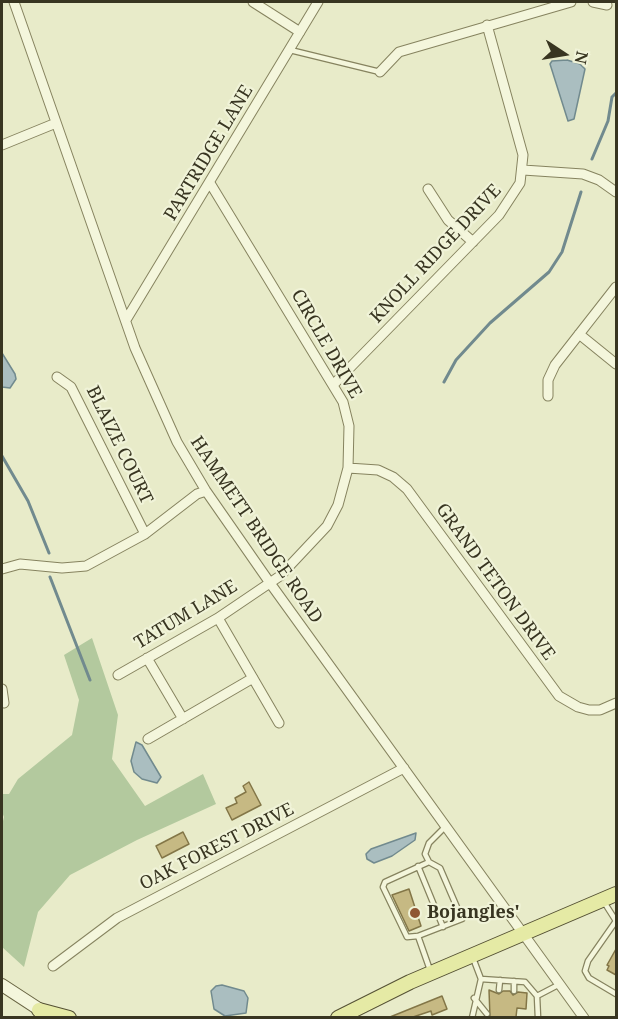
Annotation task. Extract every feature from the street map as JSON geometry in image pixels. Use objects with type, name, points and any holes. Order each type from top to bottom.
[{"type":"main road","points":[[338,1017],[432,973],[616,894]]},
{"type":"main road","points":[[2,985],[45,1014],[69,1017]]},
{"type":"street","name":"HAMMETT BRIDGE ROAD","points":[[14,2],[126,320],[162,414],[206,491],[524,933],[560,984],[579,1016]]},
{"type":"street","points":[[253,2],[300,32]]},
{"type":"street","name":"PARTRIDGE LANE","points":[[126,320],[318,2]]},
{"type":"street","points":[[380,72],[399,52],[570,2]]},
{"type":"street","points":[[593,2],[607,5]]},
{"type":"street","name":"KNOLL RIDGE DRIVE","points":[[333,385],[514,197],[523,170],[523,155],[487,25]]},
{"type":"street","points":[[2,145],[56,123]]},
{"type":"street","points":[[523,170],[583,174],[599,180],[616,192]]},
{"type":"street","name":"CIRCLE DRIVE","points":[[210,183],[333,385],[349,420],[348,468],[338,505],[327,526],[270,583]]},
{"type":"street","points":[[428,189],[448,220],[473,242]]},
{"type":"street","points":[[548,396],[548,380],[555,364],[616,287]]},
{"type":"street","points":[[579,334],[616,364]]},
{"type":"street","name":"BLAIZE COURT","points":[[57,377],[71,387],[144,534]]},
{"type":"street","name":"GRAND TETON DRIVE","points":[[348,468],[378,470],[393,477],[407,489],[559,696],[578,707],[589,710],[600,710],[616,703]]},
{"type":"street","points":[[2,569],[20,564],[62,568],[86,566],[144,534],[197,494],[206,491]]},
{"type":"street","name":"TATUM LANE","points":[[118,675],[218,618],[270,583]]},
{"type":"street","points":[[218,618],[279,723]]},
{"type":"street","points":[[147,658],[183,718]]},
{"type":"street","points":[[148,740],[253,678]]},
{"type":"street","points":[[2,689],[4,703]]},
{"type":"street","name":"OAK FOREST DRIVE","points":[[53,966],[117,918],[404,768]]},
{"type":"lane","points":[[290,50],[380,72]]},
{"type":"lane","points":[[429,862],[385,882],[383,887],[406,937],[418,936],[462,919],[440,868],[429,862],[425,854],[429,843],[446,826]]},
{"type":"lane","points":[[418,866],[443,927]]},
{"type":"lane","points":[[603,900],[616,921],[588,961],[585,971],[589,978],[616,994]]},
{"type":"lane","points":[[609,931],[616,934]]},
{"type":"lane","points":[[418,936],[432,973]]},
{"type":"lane","points":[[472,956],[481,979],[474,998],[472,1017]]},
{"type":"lane","points":[[481,979],[525,982],[537,996],[538,1017]]},
{"type":"lane","points":[[499,990],[500,980]]},
{"type":"lane","points":[[514,981],[514,992]]},
{"type":"lane","points":[[537,996],[560,984]]},
{"type":"lane","points":[[474,998],[487,1014]]},
{"type":"green space","points":[[92,638],[118,715],[112,759],[145,806],[203,774],[216,804],[137,840],[70,875],[38,912],[24,967],[2,947],[2,825],[4,817],[2,794],[9,794],[18,779],[72,735],[79,700],[64,655]]},
{"type":"shaded area","points":[[567,60],[580,64],[585,69],[574,119],[568,121],[550,64],[552,61]]},
{"type":"shaded area","points":[[2,353],[15,374],[16,379],[10,388],[2,387]]},
{"type":"shaded area","points":[[136,742],[142,745],[161,777],[157,783],[142,779],[134,772],[131,761]]},
{"type":"shaded area","points":[[416,833],[415,840],[392,856],[374,863],[367,859],[366,854],[371,849]]},
{"type":"shaded area","points":[[222,985],[244,991],[248,998],[246,1013],[225,1016],[214,1009],[211,991],[216,986]]},
{"type":"building","points":[[249,782],[261,805],[232,820],[226,808],[237,803],[235,798],[246,792],[243,786]]},
{"type":"building","points":[[183,832],[189,844],[162,858],[156,846]]},
{"type":"building","points":[[409,889],[421,926],[409,931],[392,895]]},
{"type":"building","points":[[616,949],[616,975],[607,970],[609,966],[607,965]]},
{"type":"building","points":[[489,990],[499,994],[503,991],[510,991],[513,995],[518,992],[527,993],[526,1009],[517,1008],[516,1017],[490,1017]]},
{"type":"building","points":[[442,996],[447,1009],[432,1015],[431,1011],[413,1017],[390,1017]]},
{"type":"waterway","points":[[592,159],[608,121],[612,97],[616,93]]},
{"type":"waterway","points":[[444,382],[456,360],[490,323],[549,272],[562,252],[581,192]]},
{"type":"waterway","points":[[2,456],[28,501],[49,553]]},
{"type":"waterway","points":[[50,577],[90,680]]},
{"type":"place","name":"Bojangles'","points":[[415,913]]}]
